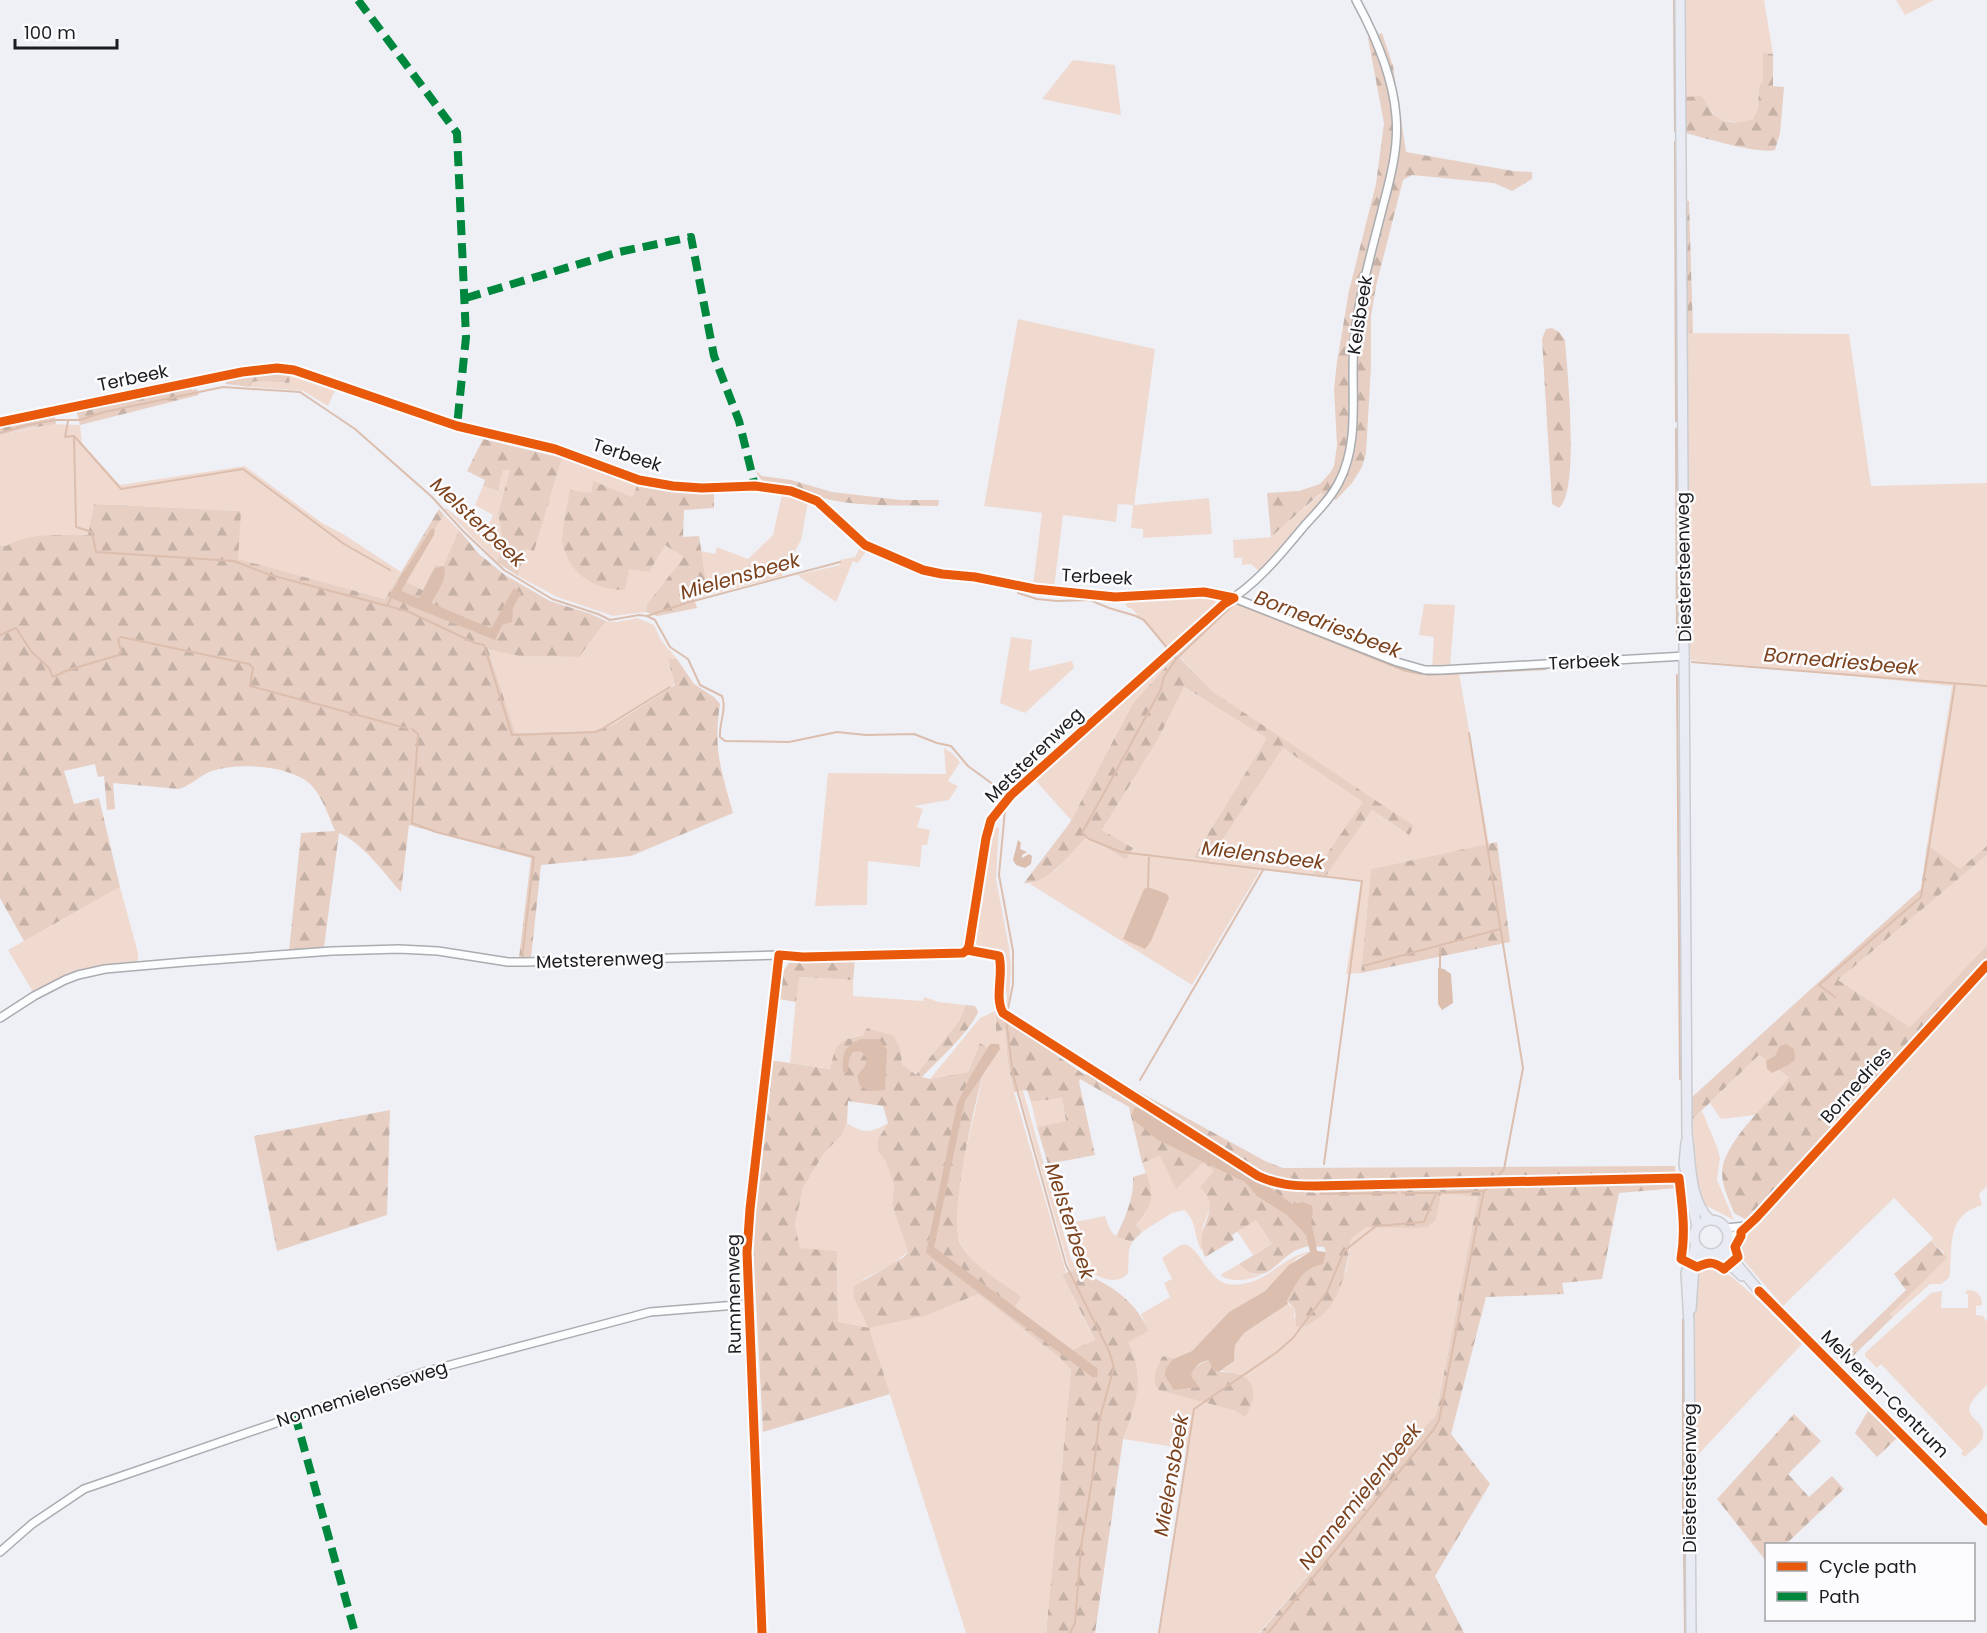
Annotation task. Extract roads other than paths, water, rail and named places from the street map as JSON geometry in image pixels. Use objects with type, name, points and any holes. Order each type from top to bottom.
[{"type":"main road","name":"Diestersteenweg","points":[[1680,0],[1687,1134],[1697,1199],[1704,1214],[1710,1220]]},
{"type":"main road","name":"Diestersteenweg","points":[[1687,1134],[1683,1155],[1697,1227]]},
{"type":"main road","points":[[1710,1220],[1718,1221],[1725,1242],[1705,1254],[1696,1245],[1694,1234],[1697,1227],[1710,1220]]},
{"type":"main road","name":"Melveren-Centrum","points":[[1725,1242],[1759,1291],[1987,1521]]},
{"type":"main road","name":"Diestersteenweg","points":[[1691,1633],[1689,1323],[1686,1273],[1696,1245]]},
{"type":"main road","name":"Diestersteenweg","points":[[1689,1323],[1694,1265],[1705,1254]]},
{"type":"street","name":"Kelsbeek","points":[[1234,598],[1246,590],[1277,558],[1317,512],[1338,484],[1350,453],[1353,360],[1359,309],[1396,146],[1396,116],[1392,90],[1368,23],[1356,0]]},
{"type":"street","name":"Terbeek","points":[[0,422],[242,372],[277,368],[294,370],[457,426],[555,449],[639,480],[673,486],[702,488],[755,486],[791,491],[817,501],[865,545],[923,570],[942,574],[975,577],[1035,589],[1115,597],[1204,592],[1234,598],[1397,662],[1425,670],[1685,656]]},
{"type":"street","name":"Metsterenweg","points":[[0,1018],[34,996],[65,980],[105,969],[332,951],[438,951],[508,962],[963,953],[969,946],[986,838],[991,820],[999,809],[1011,795],[1224,604],[1234,598]]},
{"type":"street","name":"Rummenweg","points":[[762,1633],[747,1252],[779,955]]},
{"type":"street","name":"Bornedries","points":[[1725,1242],[1748,1226],[1987,965]]},
{"type":"street","name":"Nonnemielenseweg","points":[[0,1552],[32,1524],[84,1489],[424,1372],[650,1312],[749,1304]]},
{"type":"waterway","points":[[1674,0],[1675,131]]},
{"type":"waterway","points":[[1675,142],[1676,421]]},
{"type":"waterway","name":"Melsterbeek","points":[[0,433],[56,420],[80,420],[104,412],[223,387],[300,392],[355,429],[432,497],[463,531],[504,570],[552,599],[610,620],[639,615],[655,620],[670,647],[688,659],[700,685],[722,696],[724,706],[720,737],[725,741],[789,742],[837,732],[866,735],[914,734],[951,746],[968,766],[998,788],[1002,795]]},
{"type":"waterway","points":[[68,421],[65,437],[74,436],[76,527],[92,532],[96,552],[234,561],[270,575],[407,611],[475,643],[484,645],[512,735],[597,732],[670,687]]},
{"type":"waterway","points":[[1676,429],[1677,641]]},
{"type":"waterway","points":[[75,437],[121,489],[243,469],[344,544],[390,570]]},
{"type":"waterway","name":"Mielensbeek","points":[[647,616],[686,603],[840,562]]},
{"type":"waterway","name":"Mielensbeek","points":[[1018,593],[1037,599],[1057,601],[1090,600],[1136,616],[1144,620],[1168,649]]},
{"type":"waterway","points":[[387,606],[391,598]]},
{"type":"waterway","name":"Bornedriesbeek","points":[[1176,659],[1235,603],[1406,671],[1421,674]]},
{"type":"waterway","points":[[0,635],[16,628],[31,651],[49,668],[53,677],[68,670],[119,655],[121,651],[118,639],[121,637],[249,664],[253,668],[250,686],[406,728]]},
{"type":"waterway","name":"Mielensbeek","points":[[1173,654],[1176,659],[1164,677],[1161,689],[1082,833],[1089,839],[1121,852],[1362,881],[1324,1164]]},
{"type":"waterway","name":"Bornedriesbeek","points":[[1692,662],[1987,686]]},
{"type":"waterway","name":"Bornedriesbeek","points":[[1556,668],[1611,666]]},
{"type":"waterway","name":"Bornedriesbeek","points":[[1427,675],[1546,669]]},
{"type":"waterway","points":[[1677,675],[1680,1079]]},
{"type":"waterway","points":[[1835,997],[1819,985],[1921,897],[1955,684]]},
{"type":"waterway","points":[[412,729],[418,734],[412,823],[436,832],[534,857],[522,959]]},
{"type":"waterway","points":[[1469,733],[1523,1068],[1504,1169],[1496,1178]]},
{"type":"waterway","name":"Melsterbeek","points":[[1005,810],[999,875],[1013,951],[1013,984],[1006,1019],[1013,1075],[1066,1265],[1109,1351],[1114,1367],[1099,1421],[1081,1547],[1075,1623],[1070,1633]]},
{"type":"waterway","points":[[1148,887],[1149,855]]},
{"type":"waterway","points":[[1140,1080],[1263,870]]},
{"type":"waterway","points":[[1363,966],[1500,929]]},
{"type":"waterway","points":[[1440,945],[1440,968]]},
{"type":"waterway","points":[[1484,1191],[1492,1183]]},
{"type":"waterway","name":"Mielensbeek","points":[[1321,1190],[1321,1194],[1396,1193]]},
{"type":"waterway","name":"Nonnemielenbeek","points":[[1436,1193],[1484,1191],[1478,1220]]},
{"type":"waterway","name":"Mielensbeek","points":[[1159,1633],[1194,1409],[1277,1352],[1293,1338],[1327,1292],[1344,1251],[1376,1226],[1424,1222],[1436,1193],[1402,1193]]},
{"type":"waterway","points":[[1679,1248],[1680,1200]]},
{"type":"waterway","name":"Nonnemielenbeek","points":[[1268,1633],[1439,1420],[1477,1224]]},
{"type":"waterway","points":[[1683,1319],[1683,1541]]},
{"type":"waterway","points":[[1684,1549],[1685,1633]]}]
